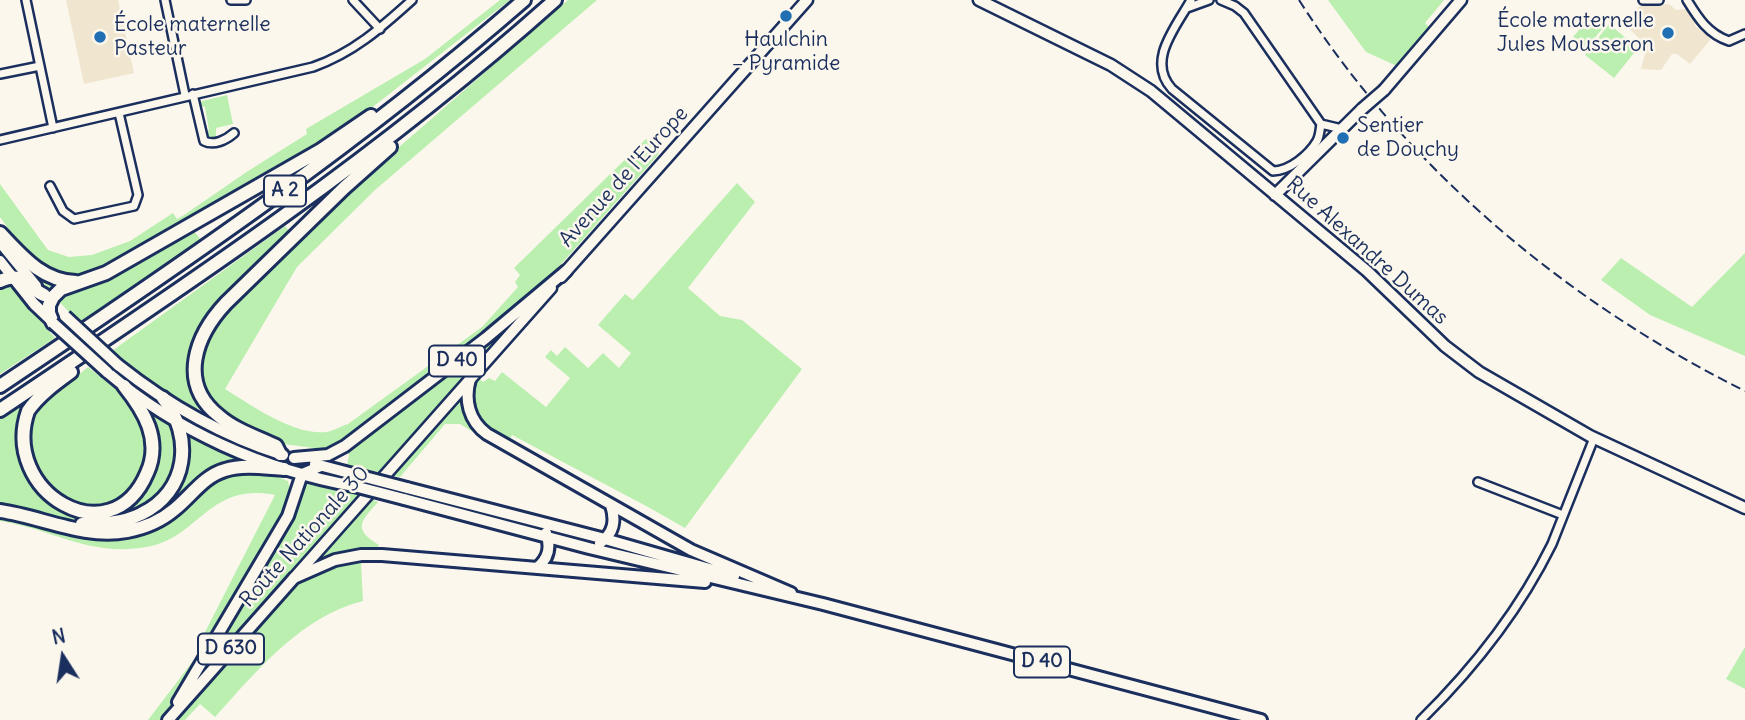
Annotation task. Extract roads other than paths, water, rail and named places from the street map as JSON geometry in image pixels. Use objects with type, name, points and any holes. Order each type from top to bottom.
[{"type":"highway","name":"A 2","points":[[0,386],[273,200],[371,126],[524,0]]},
{"type":"highway","name":"A 2","points":[[0,410],[166,299],[318,192],[475,68],[555,0]]},
{"type":"highway","points":[[47,298],[61,289],[106,273],[321,150],[463,52]]},
{"type":"highway","points":[[280,454],[276,446],[223,419],[204,400],[195,369],[202,334],[226,303],[358,174],[445,100],[475,68]]},
{"type":"highway","points":[[0,233],[42,273],[62,281],[83,281]]},
{"type":"highway","points":[[6,279],[24,280],[47,298],[48,313],[59,319]]},
{"type":"highway","points":[[124,386],[145,416],[152,435],[152,458],[144,480],[124,501],[102,511],[70,512],[53,505],[31,484],[20,461],[19,437],[27,414],[52,386],[166,299]]},
{"type":"highway","points":[[0,511],[75,523],[99,524],[126,520],[148,510],[171,489],[182,465],[184,447],[177,420],[163,398]]},
{"type":"highway","points":[[33,517],[90,532],[127,531],[166,516],[206,479],[218,473],[238,468],[284,469]]},
{"type":"main road","points":[[0,242],[47,298]]},
{"type":"main road","name":"D 40","points":[[0,261],[6,279],[38,309],[59,319],[163,398],[232,435],[280,454],[338,470]]},
{"type":"main road","name":"D 40","points":[[294,458],[328,455],[345,446],[486,338],[566,271]]},
{"type":"main road","name":"D 40","points":[[59,319],[107,372],[124,386],[177,420],[238,453],[302,474],[355,480],[605,540],[823,604]]},
{"type":"main road","points":[[470,379],[469,411],[483,431],[708,558],[790,593]]},
{"type":"main road","points":[[345,446],[338,458],[338,470],[345,481],[355,480]]},
{"type":"main road","points":[[168,720],[288,516],[302,474],[321,466]]},
{"type":"main road","name":"D 40","points":[[405,493],[589,548],[823,604],[1261,720]]},
{"type":"main road","points":[[589,548],[605,540],[614,524],[611,505]]},
{"type":"main road","name":"D 40","points":[[527,520],[542,527],[548,537]]},
{"type":"main road","points":[[537,568],[548,555],[548,537]]},
{"type":"main road","name":"D 40","points":[[294,578],[329,562],[367,555],[691,580],[759,590]]},
{"type":"main road","name":"Route Nationale 30","points":[[168,720],[294,578]]},
{"type":"street","points":[[26,0],[53,128]]},
{"type":"street","points":[[165,0],[204,141],[223,141],[234,133]]},
{"type":"street","points":[[231,0],[246,0]]},
{"type":"street","points":[[353,0],[380,29]]},
{"type":"street","points":[[0,139],[313,67],[349,51],[380,29],[412,0]]},
{"type":"street","name":"Avenue de l'Europe","points":[[470,379],[807,0]]},
{"type":"street","name":"Rue Alexandre Dumas","points":[[979,0],[1100,59],[1152,91],[1374,277],[1461,359],[1504,388],[1594,438],[1745,508]]},
{"type":"street","points":[[1209,0],[1189,4],[1163,53],[1161,65],[1164,78],[1172,89],[1273,171],[1286,168],[1310,149],[1318,140],[1321,124]]},
{"type":"street","points":[[1221,0],[1244,13],[1321,124],[1342,129]]},
{"type":"street","points":[[1275,195],[1384,90],[1461,0]]},
{"type":"street","points":[[1643,0],[1659,0]]},
{"type":"street","points":[[1687,0],[1703,24],[1714,34],[1727,40],[1745,34]]},
{"type":"street","points":[[0,74],[40,66]]},
{"type":"street","points":[[1152,91],[1164,78]]},
{"type":"street","points":[[50,186],[63,211],[76,220],[134,206],[138,195],[119,113]]},
{"type":"street","name":"Route Nationale 30","points":[[294,578],[470,379]]},
{"type":"street","points":[[1421,720],[1458,681],[1515,606],[1547,555],[1594,438]]},
{"type":"street","points":[[1478,482],[1563,515]]},
{"type":"railway","points":[[1299,0],[1342,62],[1389,120],[1440,175],[1495,226],[1554,273],[1615,316],[1679,356],[1745,391]]},
{"type":"place","name":"Haulchin – Pyramide","points":[[786,16]]},
{"type":"place","name":"École maternelle Jules Mousseron","points":[[1668,33]]},
{"type":"place","name":"École maternelle Pasteur","points":[[100,37]]},
{"type":"place","name":"Sentier de Douchy","points":[[1343,138]]}]
